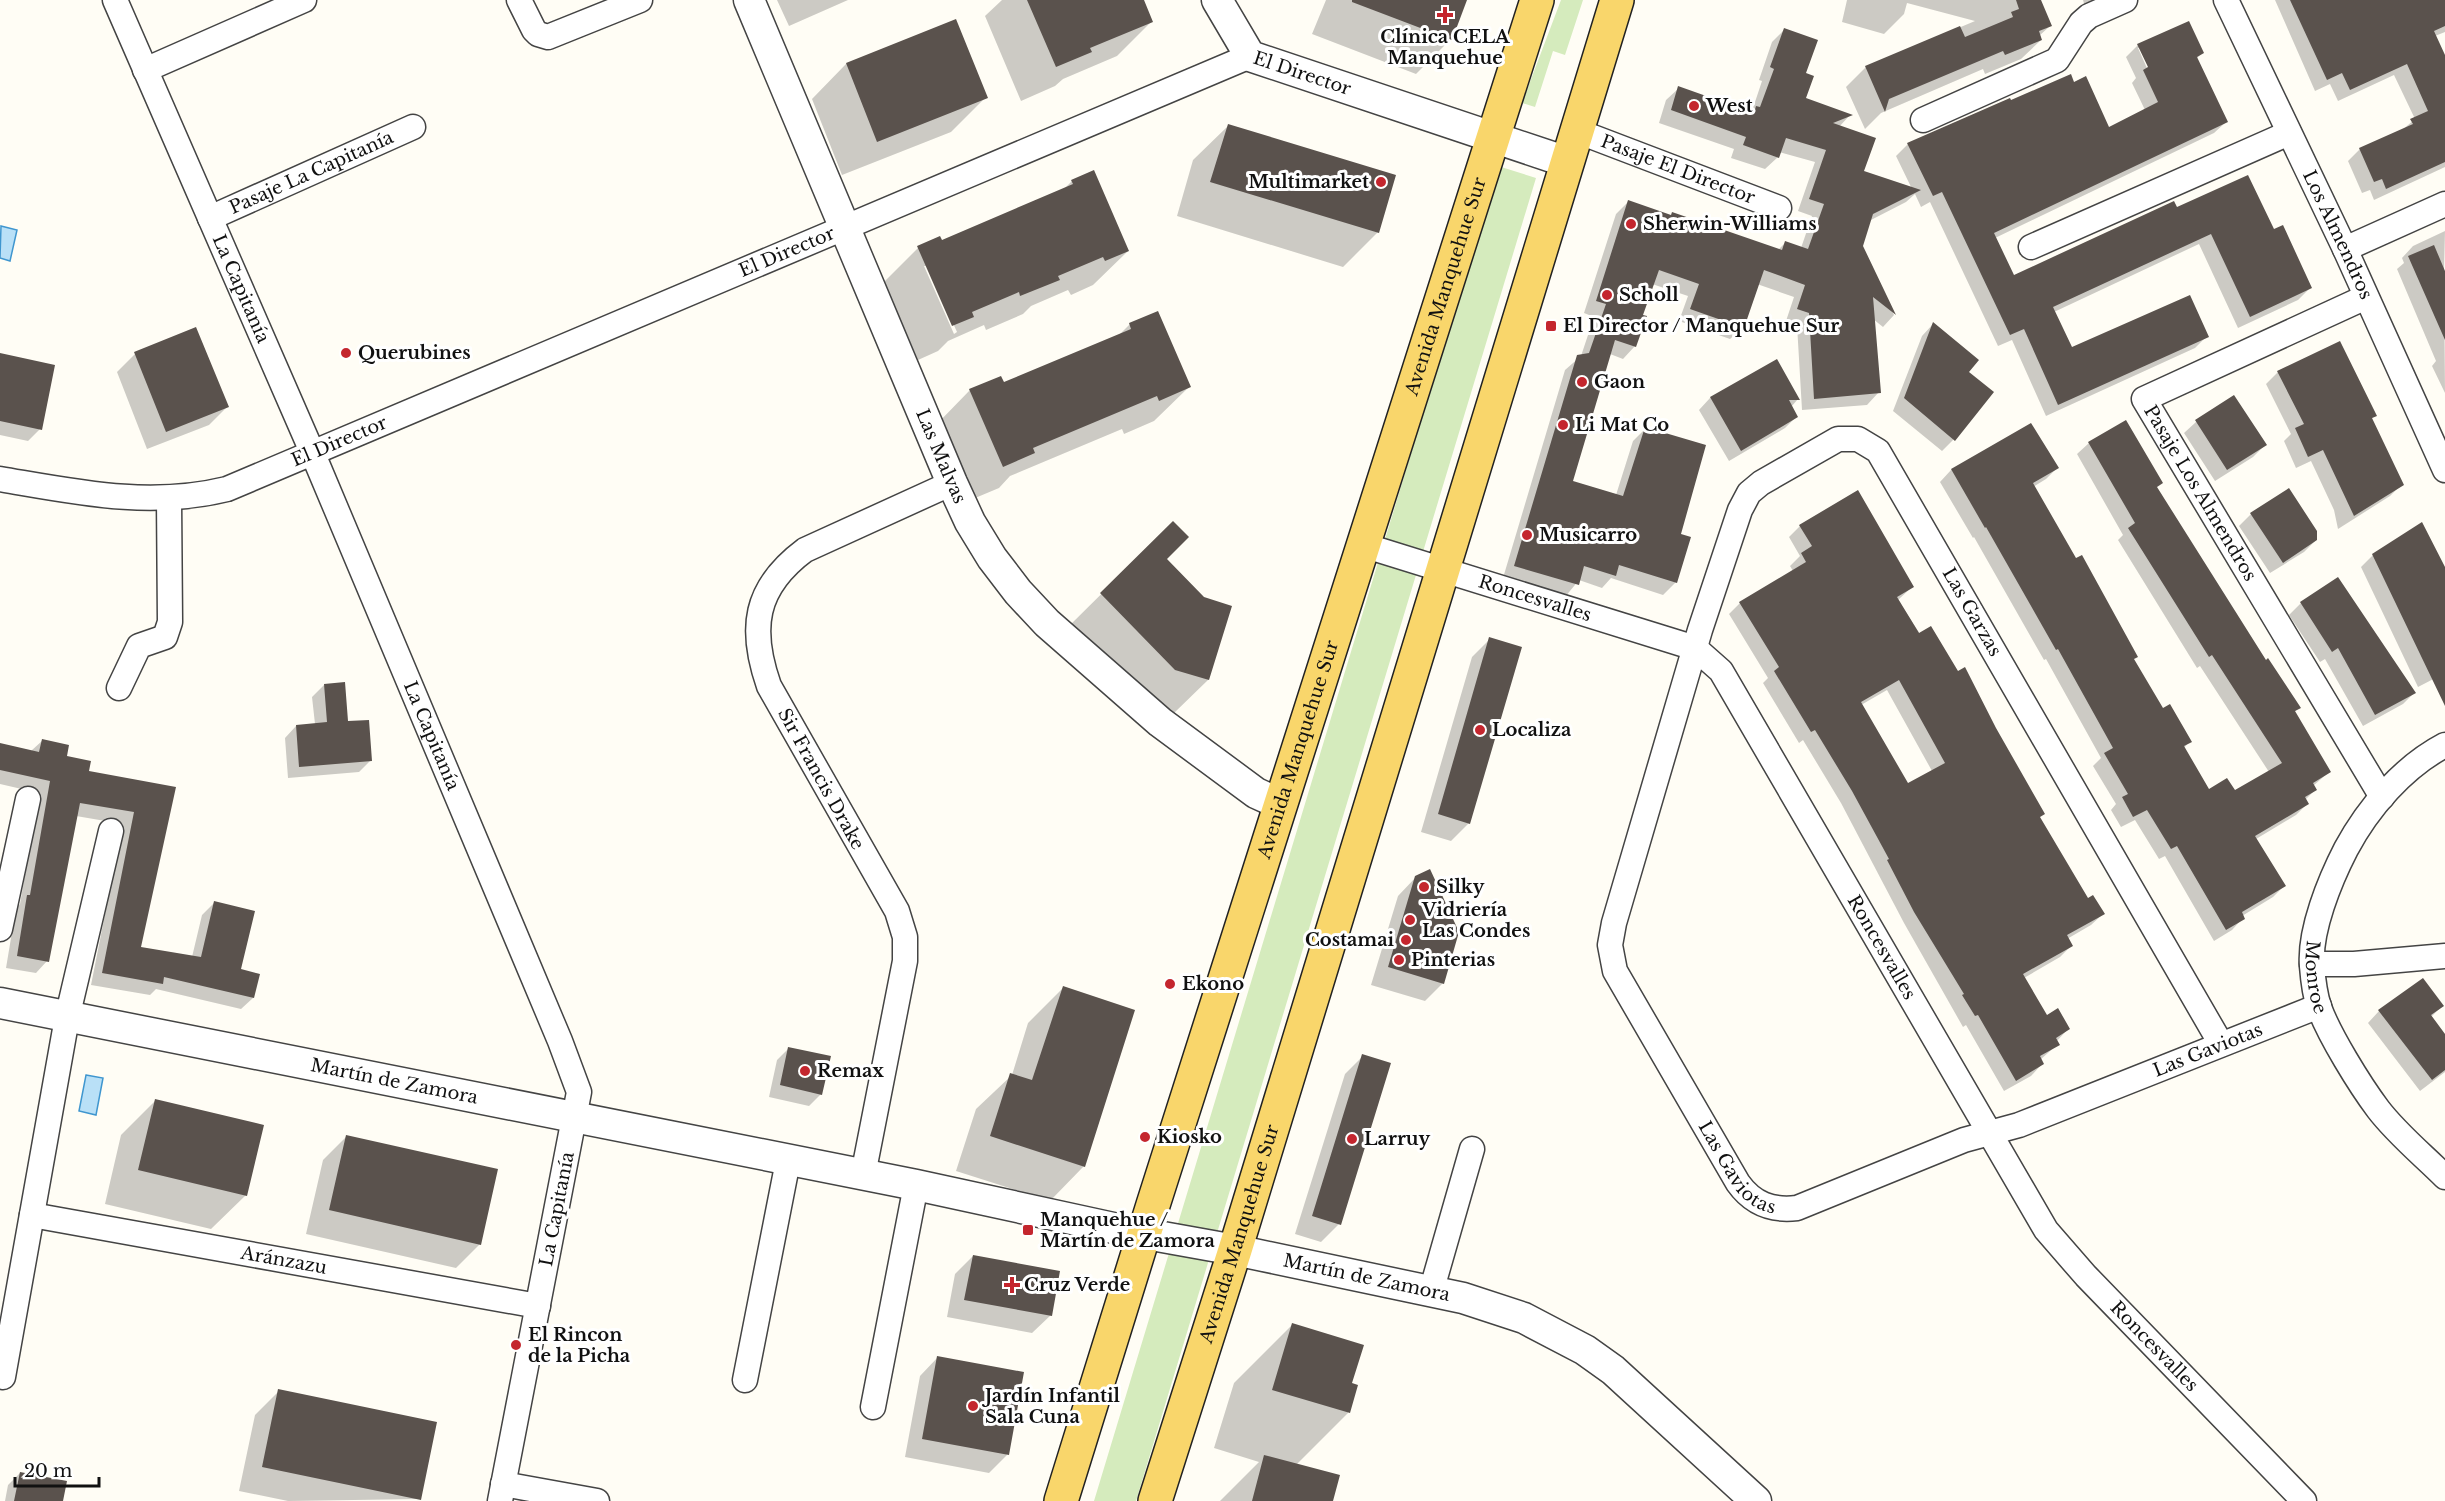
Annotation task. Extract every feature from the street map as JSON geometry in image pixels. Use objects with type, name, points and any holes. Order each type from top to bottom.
[{"type":"main road","name":"Avenida Manquehue Sur","points":[[1061,1501],[1143,1233],[1537,0]]},
{"type":"main road","name":"Avenida Manquehue Sur","points":[[1155,1501],[1235,1250],[1617,0]]},
{"type":"street","name":"La Capitanía","points":[[115,0],[313,454],[560,1041],[579,1092],[576,1118],[501,1492]]},
{"type":"street","points":[[145,70],[304,0]]},
{"type":"street","points":[[519,0],[534,30],[548,37],[640,0]]},
{"type":"street","name":"Las Malvas","points":[[748,0],[952,483],[970,522],[992,558],[1018,592],[1047,623],[1160,722],[1256,793],[1280,804]]},
{"type":"street","points":[[1217,0],[1250,56]]},
{"type":"street","points":[[1923,120],[2056,60],[2081,23],[2089,16],[2125,0]]},
{"type":"street","name":"Los Almendros","points":[[2226,0],[2345,249],[2444,467]]},
{"type":"street","name":"El Director","points":[[0,479],[116,497],[169,499],[200,496],[227,489],[1250,56],[1567,162]]},
{"type":"street","name":"Pasaje La Capitanía","points":[[210,218],[413,127]]},
{"type":"street","name":"Pasaje El Director","points":[[1577,131],[1779,208]]},
{"type":"street","points":[[2031,247],[2289,133]]},
{"type":"street","points":[[2345,249],[2445,204]]},
{"type":"street","name":"Pasaje Los Almendros","points":[[2367,297],[2144,399],[2382,797]]},
{"type":"street","name":"Las Garzas","points":[[1695,648],[1740,510],[1749,493],[1761,483],[1838,439],[1858,439],[1869,444],[1885,460],[2221,1044]]},
{"type":"street","name":"Sir Francis Drake","points":[[863,1175],[905,961],[905,937],[897,911],[769,686],[758,648],[757,628],[768,589],[778,574],[805,550],[952,483]]},
{"type":"street","points":[[119,688],[139,646],[165,637],[170,622],[169,499]]},
{"type":"street","name":"Roncesvalles","points":[[1363,545],[1695,648],[1721,671],[2046,1230],[2062,1251],[2304,1501]]},
{"type":"street","name":"Las Gaviotas","points":[[1695,648],[1614,923],[1610,945],[1615,971],[1738,1183],[1752,1199],[1761,1205],[1785,1210],[1797,1208],[1964,1140],[2019,1125],[2319,1006]]},
{"type":"street","name":"Monroe","points":[[2445,745],[2405,774],[2382,797],[2350,842],[2320,913],[2312,964],[2319,1006],[2342,1053],[2379,1110],[2445,1178]]},
{"type":"street","points":[[0,928],[28,799]]},
{"type":"street","points":[[3,1377],[67,1018],[111,831]]},
{"type":"street","points":[[2312,964],[2354,964],[2445,956]]},
{"type":"street","name":"Martín de Zamora","points":[[0,1003],[916,1185],[1235,1250],[1494,1307],[1555,1333],[1585,1350],[1613,1370],[1750,1499]]},
{"type":"street","points":[[1431,1292],[1472,1149]]},
{"type":"street","points":[[745,1380],[788,1161]]},
{"type":"street","points":[[873,1407],[916,1185]]},
{"type":"street","name":"Aránzazu","points":[[32,1215],[538,1306]]},
{"type":"street","points":[[501,1492],[597,1501]]},
{"type":"green space","points":[[1561,0],[1583,0],[1565,55],[1553,51],[1535,107],[1522,103]]},
{"type":"green space","points":[[1498,166],[1536,178],[1136,1501],[1094,1501]]},
{"type":"water","points":[[1,226],[17,230],[10,261],[0,258]]},
{"type":"water","points":[[86,1075],[103,1078],[96,1115],[79,1111]]},
{"type":"building","points":[[1027,0],[1144,0],[1153,22],[1090,48],[1092,52],[1056,67]]},
{"type":"building","points":[[1352,0],[1467,0],[1452,40],[1352,2]]},
{"type":"building","points":[[2016,0],[2041,0],[2052,26],[2039,31],[2042,40],[2005,55],[2003,51],[1889,99],[1885,112],[1865,66],[1960,26],[1965,37],[2013,17],[2011,12],[2019,9]]},
{"type":"building","points":[[2290,0],[2445,0],[2445,26],[2434,31],[2445,55],[2445,162],[2386,189],[2382,179],[2374,182],[2359,148],[2413,124],[2410,119],[2428,111],[2407,64],[2350,90],[2342,73],[2327,80]]},
{"type":"building","points":[[956,19],[988,98],[877,142],[846,63]]},
{"type":"building","points":[[2189,21],[2204,53],[2197,57],[2228,122],[1994,233],[2014,275],[2174,201],[2177,207],[2248,175],[2274,229],[2283,225],[2312,288],[2250,317],[2211,234],[2053,307],[2072,347],[2190,295],[2209,337],[2058,405],[2024,329],[2010,335],[1942,192],[1933,196],[1907,143],[2071,74],[2074,82],[2086,76],[2109,127],[2158,102],[2143,70],[2148,67],[2137,44]]},
{"type":"building","points":[[1784,28],[1818,40],[1806,73],[1814,76],[1806,98],[1853,115],[1833,123],[1876,138],[1864,171],[1921,190],[1873,214],[1863,246],[1896,315],[1873,297],[1881,393],[1814,399],[1809,313],[1797,309],[1805,285],[1764,270],[1744,328],[1690,309],[1699,284],[1659,270],[1643,315],[1647,316],[1636,347],[1615,340],[1573,481],[1623,496],[1645,427],[1706,445],[1681,534],[1691,537],[1677,583],[1619,565],[1616,576],[1584,566],[1579,585],[1514,566],[1577,355],[1589,353],[1606,304],[1596,301],[1628,200],[1671,215],[1672,212],[1782,250],[1785,241],[1808,249],[1824,204],[1809,199],[1826,150],[1786,138],[1779,158],[1743,145],[1746,137],[1671,110],[1678,86],[1754,113],[1756,106],[1760,107],[1774,69],[1770,67]]},
{"type":"building","points":[[1228,124],[1396,175],[1379,233],[1210,182]]},
{"type":"building","points":[[1094,170],[1129,251],[1105,261],[1103,257],[1058,276],[1060,280],[1020,296],[1019,292],[972,312],[974,317],[952,326],[917,246],[940,236],[942,240],[1073,184],[1071,180]]},
{"type":"building","points":[[2434,245],[2445,271],[2445,340],[2408,256]]},
{"type":"building","points":[[1158,311],[1191,387],[1159,401],[1157,396],[1033,448],[1035,453],[1003,467],[969,389],[1001,376],[1004,382],[1131,329],[1129,323]]},
{"type":"building","points":[[1933,322],[1979,360],[1969,372],[1994,392],[1955,441],[1904,398]]},
{"type":"building","points":[[196,327],[229,407],[166,432],[134,352]]},
{"type":"building","points":[[2340,341],[2377,416],[2372,418],[2404,485],[2354,516],[2323,450],[2308,457],[2295,428],[2304,424],[2277,371]]},
{"type":"building","points":[[0,353],[55,365],[42,430],[0,421]]},
{"type":"building","points":[[1777,359],[1800,400],[1789,400],[1798,417],[1741,451],[1710,397]]},
{"type":"building","points":[[2234,395],[2267,445],[2227,470],[2195,420]]},
{"type":"building","points":[[2126,420],[2163,483],[2157,487],[2266,660],[2268,658],[2301,708],[2295,711],[2331,772],[2313,783],[2317,790],[2305,797],[2309,804],[2255,836],[2286,886],[2242,912],[2245,919],[2226,930],[2177,846],[2171,849],[2147,810],[2133,817],[2122,797],[2128,794],[2104,753],[2113,748],[2058,649],[2056,650],[1951,469],[2031,423],[2059,468],[2033,483],[2076,558],[2082,555],[2138,657],[2134,659],[2163,708],[2170,704],[2192,742],[2184,746],[2209,789],[2227,778],[2235,790],[2282,763],[2212,655],[2209,657],[2128,528],[2135,523],[2088,442]]},
{"type":"building","points":[[2289,488],[2317,531],[2317,540],[2283,563],[2250,513]]},
{"type":"building","points":[[1858,490],[1914,587],[1897,597],[1919,633],[1931,626],[1958,671],[1965,667],[1996,728],[2045,814],[2040,817],[2088,898],[2093,895],[2105,914],[2067,935],[2073,946],[2023,974],[2047,1015],[2058,1008],[2070,1029],[2056,1038],[2060,1045],[2040,1056],[2044,1064],[2016,1081],[1914,912],[1887,860],[1889,859],[1852,791],[1815,730],[1811,732],[1774,671],[1779,667],[1739,602],[1806,562],[1801,553],[1812,546],[1799,525]],"holes":[[[1899,680],[1945,763],[1908,783],[1861,702]]]},
{"type":"building","points":[[1173,521],[1189,537],[1167,559],[1204,597],[1232,606],[1209,680],[1175,670],[1100,593]]},
{"type":"building","points":[[2422,522],[2445,567],[2445,706],[2372,554]]},
{"type":"building","points":[[2338,577],[2416,693],[2375,715],[2338,648],[2332,652],[2300,602]]},
{"type":"building","name":"Localiza","points":[[1489,637],[1522,647],[1470,824],[1438,814]]},
{"type":"building","points":[[345,682],[348,721],[369,720],[372,761],[299,767],[296,725],[327,722],[324,684]]},
{"type":"building","points":[[42,739],[69,745],[67,756],[91,761],[89,771],[176,787],[141,947],[201,957],[214,901],[255,911],[241,969],[260,974],[254,998],[164,977],[163,984],[102,973],[134,812],[80,803],[49,962],[17,956],[50,781],[0,770],[0,743],[39,752]]},
{"type":"building","points":[[1430,869],[1459,932],[1444,984],[1388,967],[1415,876]]},
{"type":"building","points":[[2423,978],[2444,1006],[2431,1015],[2445,1034],[2445,1070],[2432,1080],[2378,1010]]},
{"type":"building","points":[[1063,986],[1135,1010],[1085,1167],[990,1136],[1010,1073],[1032,1080]]},
{"type":"building","name":"Remax","points":[[788,1047],[831,1056],[822,1095],[780,1085]]},
{"type":"building","name":"Larruy","points":[[1362,1054],[1391,1063],[1341,1225],[1312,1216]]},
{"type":"building","points":[[155,1099],[264,1125],[247,1196],[138,1170]]},
{"type":"building","points":[[346,1135],[498,1169],[481,1245],[329,1210]]},
{"type":"building","name":"Cruz Verde","points":[[973,1255],[1060,1271],[1052,1316],[964,1300]]},
{"type":"building","points":[[1292,1323],[1364,1345],[1352,1383],[1358,1385],[1350,1413],[1272,1390]]},
{"type":"building","name":"Jardín Infantil Sala Cuna","points":[[937,1356],[1024,1372],[1009,1455],[922,1439]]},
{"type":"building","points":[[278,1389],[437,1422],[421,1500],[262,1467]]},
{"type":"building","points":[[1264,1455],[1340,1475],[1333,1501],[1252,1501]]},
{"type":"building","points":[[20,1472],[67,1481],[63,1501],[14,1501]]},
{"type":"place","name":"Clínica CELA Manquehue","points":[[1445,15]]},
{"type":"place","name":"West","points":[[1694,106]]},
{"type":"place","name":"Multimarket","points":[[1381,182]]},
{"type":"place","name":"Sherwin-Williams","points":[[1631,224]]},
{"type":"place","name":"Scholl","points":[[1607,295]]},
{"type":"place","name":"El Director / Manquehue Sur","points":[[1551,326]]},
{"type":"place","name":"Querubines","points":[[346,353]]},
{"type":"place","name":"Gaon","points":[[1582,382]]},
{"type":"place","name":"Li Mat Co","points":[[1563,425]]},
{"type":"place","name":"Musicarro","points":[[1527,535]]},
{"type":"place","name":"Localiza","points":[[1480,730]]},
{"type":"place","name":"Silky","points":[[1424,887]]},
{"type":"place","name":"Vidriería Las Condes","points":[[1410,920]]},
{"type":"place","name":"Costamai","points":[[1406,940]]},
{"type":"place","name":"Pinterias","points":[[1399,960]]},
{"type":"place","name":"Ekono","points":[[1170,984]]},
{"type":"place","name":"Remax","points":[[805,1071]]},
{"type":"place","name":"Kiosko","points":[[1145,1137]]},
{"type":"place","name":"Larruy","points":[[1352,1139]]},
{"type":"place","name":"Manquehue / Martín de Zamora","points":[[1028,1230]]},
{"type":"place","name":"Cruz Verde","points":[[1012,1285]]},
{"type":"place","name":"El Rincon de la Picha","points":[[516,1345]]},
{"type":"place","name":"Jardín Infantil Sala Cuna","points":[[973,1406]]}]
